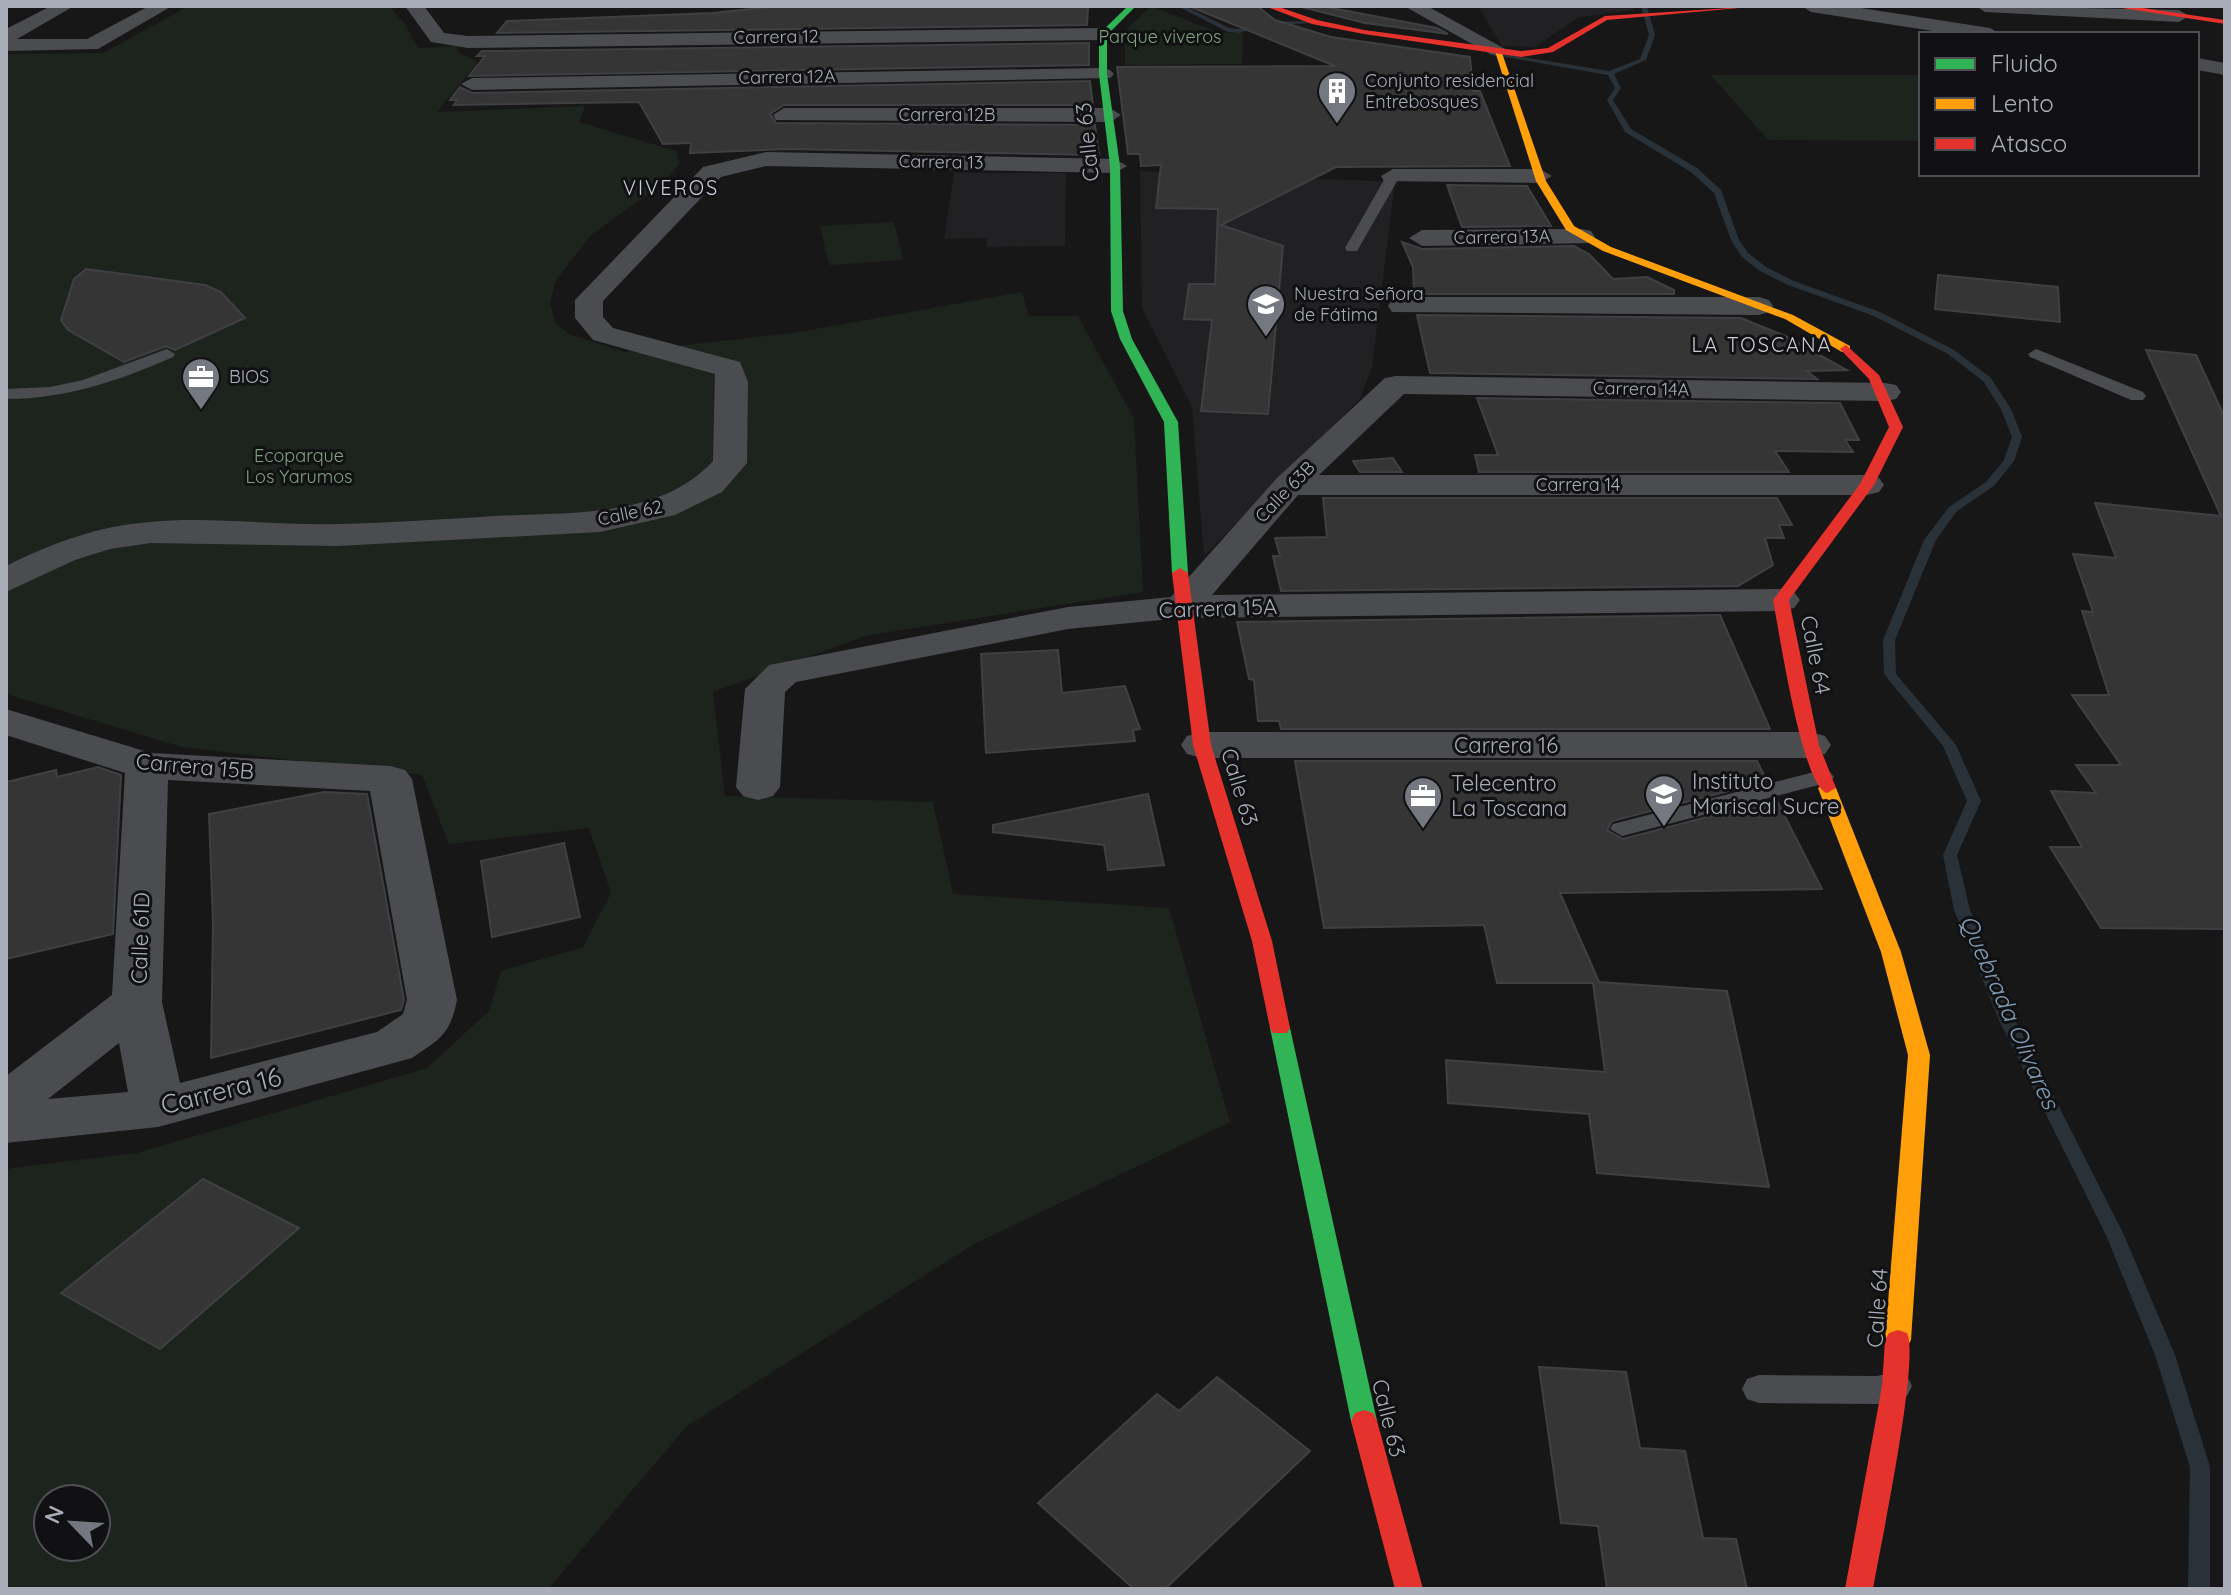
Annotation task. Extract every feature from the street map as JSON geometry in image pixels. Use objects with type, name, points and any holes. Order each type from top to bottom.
[{"type":"street","points":[[6,37],[65,6]]},
{"type":"street","points":[[6,45],[91,45],[163,6]]},
{"type":"street","name":"Carrera 12","points":[[414,6],[438,38],[449,41],[818,28],[955,28],[1103,34]]},
{"type":"street","points":[[1103,34],[1132,6]]},
{"type":"street","points":[[1269,6],[1289,14],[1500,58],[1545,52],[1593,21],[1670,11],[1757,6]]},
{"type":"street","points":[[1413,6],[1500,58]]},
{"type":"street","points":[[1811,6],[1977,32]]},
{"type":"street","points":[[1985,6],[2180,16]]},
{"type":"street","points":[[2113,6],[2225,22]]},
{"type":"street","points":[[766,159],[818,28]]},
{"type":"street","name":"Calle 63","points":[[1103,34],[1103,74],[1115,166],[1117,311],[1126,339],[1171,422],[1182,607],[1202,745],[1262,941],[1358,1398],[1409,1589]]},
{"type":"street","name":"Calle 64","points":[[1500,58],[1540,176],[1563,221],[1582,237],[1813,330],[1862,361],[1885,392],[1896,427],[1867,485],[1781,600],[1816,761],[1891,952],[1919,1055],[1895,1386],[1859,1589]]},
{"type":"street","points":[[2199,64],[2225,69]]},
{"type":"street","name":"Carrera 12A","points":[[472,84],[799,76],[1103,74]]},
{"type":"street","name":"Carrera 12B","points":[[784,115],[1110,115]]},
{"type":"street","name":"Carrera 13","points":[[766,159],[1115,166]]},
{"type":"street","name":"Calle 62","points":[[6,581],[62,552],[105,539],[151,532],[338,535],[600,521],[663,508],[710,485],[730,463],[733,382],[729,368],[603,334],[589,318],[589,300],[712,172],[766,159]]},
{"type":"street","points":[[1393,176],[1540,176]]},
{"type":"street","name":"Carrera 13A","points":[[1422,238],[1582,237]]},
{"type":"street","points":[[1402,306],[1759,306]]},
{"type":"street","name":"Calle 63B","points":[[1182,607],[1289,485],[1396,385]]},
{"type":"street","name":"Carrera 14A","points":[[1396,385],[1885,392]]},
{"type":"street","name":"Carrera 14","points":[[1289,485],[1867,485]]},
{"type":"street","name":"Carrera 15A","points":[[758,787],[765,689],[783,673],[1068,618],[1182,607],[1781,600]]},
{"type":"street","name":"Carrera 15B","points":[[6,721],[147,766],[390,779],[432,1000],[427,1023]]},
{"type":"street","name":"Carrera 16","points":[[1202,745],[1816,761]]},
{"type":"street","name":"Calle 61D","points":[[147,766],[137,1002],[158,1108]]},
{"type":"street","points":[[6,1104],[137,1002]]},
{"type":"street","name":"Carrera 16","points":[[6,1123],[158,1108],[394,1045],[427,1023]]},
{"type":"lane","points":[[1352,248],[1393,176]]},
{"type":"lane","points":[[6,394],[63,393],[84,388],[167,354]]},
{"type":"lane","points":[[2036,354],[2137,396]]},
{"type":"lane","points":[[1622,829],[1816,761]]},
{"type":"lane","points":[[1759,1389],[1877,1390],[1895,1386]]},
{"type":"shaded area","points":[[1478,6],[1631,6],[1635,10],[1579,17],[1535,47],[1502,46]]},
{"type":"shaded area","name":"Nuestra Señora de Fátima","points":[[1140,171],[1395,182],[1372,367],[1360,399],[1204,556],[1192,407],[1142,308]]},
{"type":"shaded area","points":[[954,173],[1066,173],[1065,246],[987,247],[987,238],[944,239]]},
{"type":"green space","name":"Ecoparque Los Yarumos","points":[[189,6],[389,6],[405,24],[418,48],[456,46],[460,53],[478,62],[437,112],[585,106],[579,122],[676,151],[679,164],[666,181],[591,235],[556,280],[550,302],[555,323],[569,334],[624,352],[793,333],[1022,292],[1029,316],[1078,316],[1134,419],[1143,592],[865,636],[713,692],[725,796],[933,802],[953,894],[1169,908],[1230,1122],[974,1244],[687,1426],[548,1589],[6,1589],[6,1171],[137,1153],[427,1068],[489,1011],[501,971],[583,947],[611,893],[589,828],[449,844],[422,775],[182,747],[6,694],[6,54],[103,53]]},
{"type":"green space","name":"Parque viveros","points":[[1151,6],[1219,33],[1243,33],[1242,64],[1125,65],[1125,31]]},
{"type":"green space","points":[[1711,75],[1919,75],[1919,141],[1768,140]]},
{"type":"green space","points":[[894,222],[903,260],[829,265],[820,226]]},
{"type":"building","points":[[779,6],[1088,6],[1087,25],[497,33],[507,21],[713,13]]},
{"type":"building","points":[[1257,6],[1275,20],[1331,37],[1470,57],[1473,91],[1480,91],[1510,166],[1336,167],[1221,225],[1283,246],[1268,414],[1201,411],[1212,320],[1184,319],[1189,284],[1215,284],[1218,209],[1156,208],[1161,165],[1141,166],[1140,154],[1128,154],[1117,67],[1335,66],[1191,7]]},
{"type":"building","points":[[1298,6],[1321,6],[1437,28],[1448,34],[1365,23]]},
{"type":"building","points":[[1089,43],[1089,65],[469,76],[485,56],[477,56],[482,51]]},
{"type":"building","points":[[1090,81],[1093,105],[784,105],[770,114],[776,123],[1095,125],[1099,155],[787,149],[690,153],[691,143],[663,144],[639,102],[454,105],[457,100],[450,100],[460,87],[472,93]]},
{"type":"building","points":[[1447,185],[1527,186],[1551,226],[1462,227]]},
{"type":"building","points":[[1402,242],[1422,249],[1574,246],[1589,254],[1613,279],[1647,277],[1674,290],[1674,294],[1414,294],[1413,267]]},
{"type":"building","points":[[86,269],[205,285],[221,292],[245,318],[175,350],[166,346],[124,362],[68,330],[61,320],[74,279]]},
{"type":"building","points":[[1938,275],[2058,287],[2060,322],[1935,309]]},
{"type":"building","points":[[1417,315],[1741,318],[1785,336],[1847,370],[1807,371],[1817,379],[1430,373]]},
{"type":"building","points":[[2146,350],[2196,355],[2225,418],[2225,929],[2101,928],[2050,847],[2082,847],[2051,791],[2096,793],[2076,765],[2121,765],[2072,695],[2109,695],[2082,611],[2093,612],[2073,554],[2116,558],[2095,503],[2221,516]]},
{"type":"building","points":[[1477,398],[1840,403],[1859,440],[1845,440],[1853,452],[1775,451],[1789,472],[1479,472],[1475,455],[1498,455]]},
{"type":"building","points":[[1393,458],[1402,472],[1360,472],[1353,461]]},
{"type":"building","points":[[1323,498],[1777,498],[1792,525],[1779,525],[1784,538],[1765,538],[1773,565],[1738,586],[1281,591],[1273,556],[1280,556],[1275,538],[1327,537]]},
{"type":"building","points":[[1720,615],[1770,729],[1281,729],[1279,721],[1258,721],[1254,680],[1249,679],[1237,622]]},
{"type":"building","points":[[1058,650],[1062,693],[1125,686],[1140,729],[1133,730],[1135,741],[986,753],[981,654]]},
{"type":"building","points":[[1295,761],[1757,761],[1767,781],[1612,821],[1607,830],[1623,839],[1776,799],[1822,889],[1560,893],[1599,982],[1727,991],[1769,1187],[1597,1173],[1589,1114],[1448,1103],[1446,1060],[1605,1072],[1593,983],[1497,983],[1484,925],[1324,928]]},
{"type":"building","points":[[98,767],[121,775],[113,934],[6,959],[6,782],[56,770],[57,777]]},
{"type":"building","points":[[324,792],[367,794],[404,1000],[401,1010],[211,1058],[213,923],[209,814]]},
{"type":"building","points":[[1148,794],[1164,865],[1108,870],[1104,845],[993,832],[993,825]]},
{"type":"building","points":[[564,843],[580,917],[492,937],[481,861]]},
{"type":"building","points":[[203,1179],[299,1228],[160,1349],[61,1293]]},
{"type":"building","points":[[1539,1367],[1626,1372],[1640,1448],[1685,1451],[1703,1538],[1736,1539],[1747,1589],[1607,1589],[1598,1526],[1561,1523]]},
{"type":"building","points":[[1217,1377],[1310,1451],[1165,1589],[1134,1589],[1038,1503],[1157,1394],[1179,1411]]},
{"type":"waterway","points":[[1180,6],[1228,30],[1239,31],[1261,24],[1309,23]]},
{"type":"waterway","name":"Quebrada Olivares","points":[[1610,73],[1643,60],[1652,35],[1644,6]]},
{"type":"waterway","points":[[1503,56],[1610,73]]},
{"type":"waterway","name":"Quebrada Olivares","points":[[1610,73],[1618,88],[1610,100],[1628,130],[1694,170],[1718,192],[1735,240],[1745,255],[1763,269],[1791,283],[1877,314],[1951,352],[1987,379],[2006,409],[2017,437],[2009,461],[1990,484],[1953,509],[1930,540],[1889,640],[1890,674],[1949,745],[1974,801],[1950,855],[1962,910],[2007,1020],[2115,1235],[2165,1355],[2200,1467],[2199,1589]]},
{"type":"traffic: fast","points":[[1132,6],[1103,34],[1103,74],[1115,166],[1117,311],[1126,339],[1171,422],[1180,573]]},
{"type":"traffic: fast","points":[[1280,1028],[1364,1421]]},
{"type":"traffic: slow","points":[[1497,50],[1541,181],[1570,228],[1607,249],[1789,317],[1846,349]]},
{"type":"traffic: slow","points":[[1827,788],[1891,952],[1919,1055],[1898,1340]]},
{"type":"traffic: jam","points":[[1269,6],[1315,22],[1364,32],[1521,54],[1550,50],[1605,18],[1757,6]]},
{"type":"traffic: jam","points":[[2113,6],[2225,22]]},
{"type":"traffic: jam","points":[[1827,788],[1810,745],[1781,600],[1867,485],[1896,427],[1875,378],[1846,349]]},
{"type":"traffic: jam","points":[[1180,573],[1202,745],[1262,941],[1280,1028]]},
{"type":"traffic: jam","points":[[1859,1589],[1895,1386],[1898,1340]]},
{"type":"traffic: jam","points":[[1364,1421],[1409,1589]]},
{"type":"place","name":"Conjunto residencial Entrebosques","points":[[1337,125]]},
{"type":"place","name":"Nuestra Señora de Fátima","points":[[1266,338]]},
{"type":"place","name":"BIOS","points":[[201,411]]},
{"type":"place","name":"Instituto Mariscal Sucre","points":[[1664,828]]},
{"type":"place","name":"Telecentro La Toscana","points":[[1423,830]]},
{"type":"district","name":"VIVEROS","points":[[671,188]]},
{"type":"district","name":"LA TOSCANA","points":[[1762,345]]}]
